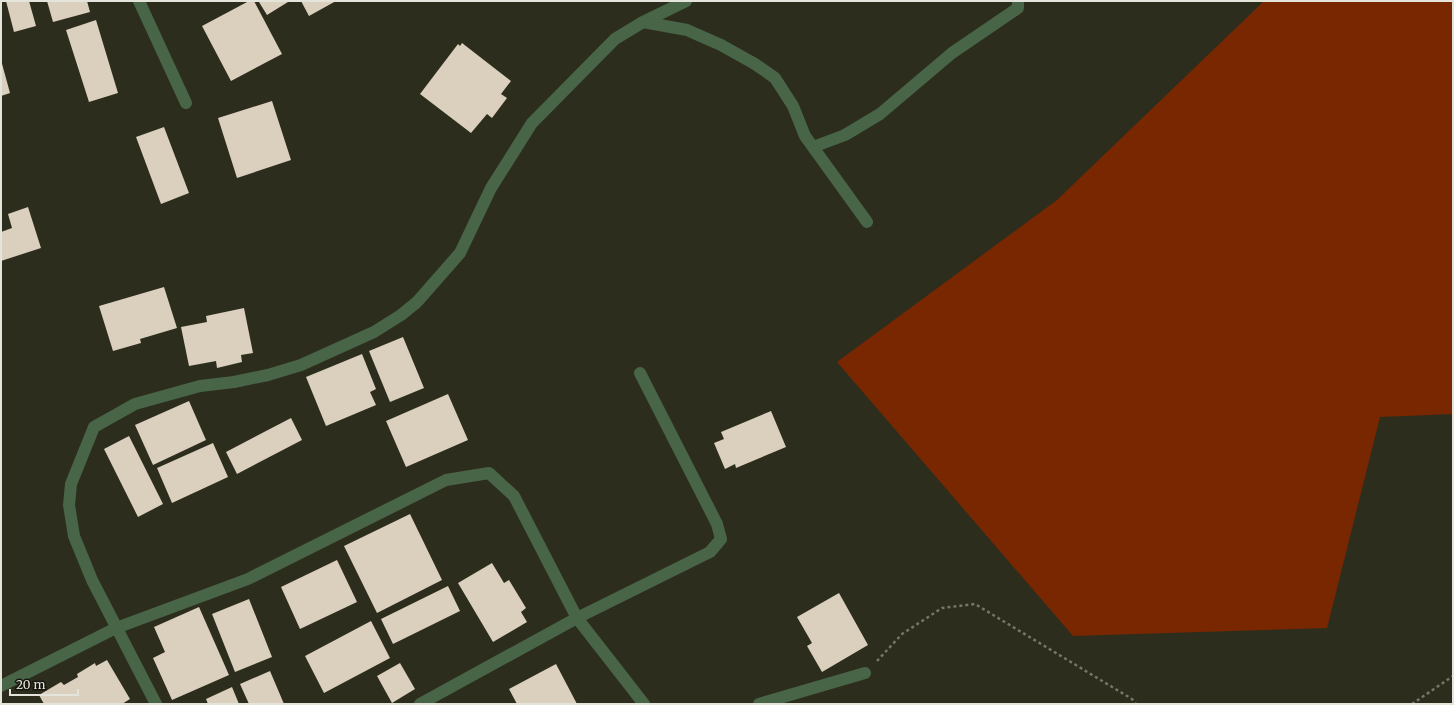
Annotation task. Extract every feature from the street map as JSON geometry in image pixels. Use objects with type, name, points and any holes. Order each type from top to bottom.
[{"type":"street","points":[[139,1],[186,103]]},
{"type":"street","points":[[156,704],[92,580],[74,536],[69,505],[71,484],[94,427],[135,404],[200,386],[234,382],[268,375],[301,365],[374,332],[401,315],[417,302],[460,253],[491,188],[532,123],[615,39],[643,22],[686,1]]},
{"type":"street","points":[[813,147],[845,135],[880,114],[952,53],[1018,8],[1018,1]]},
{"type":"street","points":[[643,22],[687,30],[721,45],[755,64],[774,78],[792,106],[805,136],[867,222]]},
{"type":"street","points":[[420,704],[577,618],[710,552],[721,539],[717,524],[640,373]]},
{"type":"street","points":[[1,686],[116,628],[248,579],[446,480],[489,473],[514,496],[577,618],[644,704]]},
{"type":"street","points":[[759,704],[865,673]]},
{"type":"path","points":[[865,673],[902,634],[942,608],[975,604],[1132,699],[1136,704]]},
{"type":"path","points":[[1412,704],[1453,676]]},
{"type":"shaded area","points":[[1264,1],[1453,1],[1453,414],[1380,417],[1327,628],[1073,636],[837,362],[1057,200]]},
{"type":"building","points":[[6,1],[29,1],[36,26],[14,32]]},
{"type":"building","points":[[47,1],[87,1],[90,12],[53,22]]},
{"type":"building","points":[[249,1],[254,1],[282,54],[231,81],[202,26]]},
{"type":"building","points":[[301,1],[336,1],[309,16]]},
{"type":"building","points":[[259,2],[288,2],[267,15]]},
{"type":"building","points":[[96,20],[118,93],[89,102],[66,30]]},
{"type":"building","points":[[462,43],[511,81],[501,94],[507,98],[492,118],[487,114],[471,133],[420,94],[458,44],[460,46]]},
{"type":"building","points":[[1,60],[10,93],[1,96]]},
{"type":"building","points":[[272,101],[291,160],[237,178],[218,118]]},
{"type":"building","points":[[164,127],[189,193],[161,204],[136,137]]},
{"type":"building","points":[[28,207],[41,248],[1,261],[1,232],[12,228],[8,214]]},
{"type":"building","points":[[164,287],[177,328],[140,339],[141,343],[113,351],[99,306]]},
{"type":"building","points":[[244,308],[253,353],[241,355],[242,362],[217,368],[216,361],[189,366],[181,327],[207,322],[206,316]]},
{"type":"building","points":[[403,337],[424,388],[390,402],[369,351]]},
{"type":"building","points":[[362,354],[376,389],[370,392],[376,405],[326,426],[306,377]]},
{"type":"building","points":[[448,394],[468,440],[406,467],[386,421]]},
{"type":"building","points":[[189,401],[206,440],[153,465],[135,425]]},
{"type":"building","points":[[771,411],[786,447],[736,468],[735,464],[725,469],[714,443],[724,439],[721,432]]},
{"type":"building","points":[[291,418],[302,440],[237,474],[226,452]]},
{"type":"building","points":[[129,436],[163,504],[138,517],[104,449]]},
{"type":"building","points":[[213,443],[228,477],[172,503],[157,468]]},
{"type":"building","points":[[410,514],[442,580],[377,613],[344,546]]},
{"type":"building","points":[[337,560],[357,602],[300,629],[281,587]]},
{"type":"building","points":[[492,563],[504,583],[509,580],[526,608],[521,612],[527,622],[493,642],[458,583]]},
{"type":"building","points":[[448,586],[460,611],[393,644],[381,619]]},
{"type":"building","points":[[839,593],[868,645],[822,672],[807,646],[812,643],[797,617]]},
{"type":"building","points":[[249,599],[272,657],[235,672],[212,614]]},
{"type":"building","points":[[199,607],[229,675],[172,700],[153,658],[165,652],[154,627]]},
{"type":"building","points":[[371,621],[390,658],[324,693],[305,656]]},
{"type":"building","points":[[107,660],[130,699],[122,704],[44,704],[39,695],[61,682],[64,685],[78,677],[77,674],[95,663],[96,666]]},
{"type":"building","points":[[400,663],[415,689],[392,703],[377,676]]},
{"type":"building","points":[[556,664],[577,704],[517,704],[509,689]]},
{"type":"building","points":[[270,671],[284,704],[249,704],[240,684]]},
{"type":"building","points":[[232,687],[239,704],[208,704],[206,699]]}]
